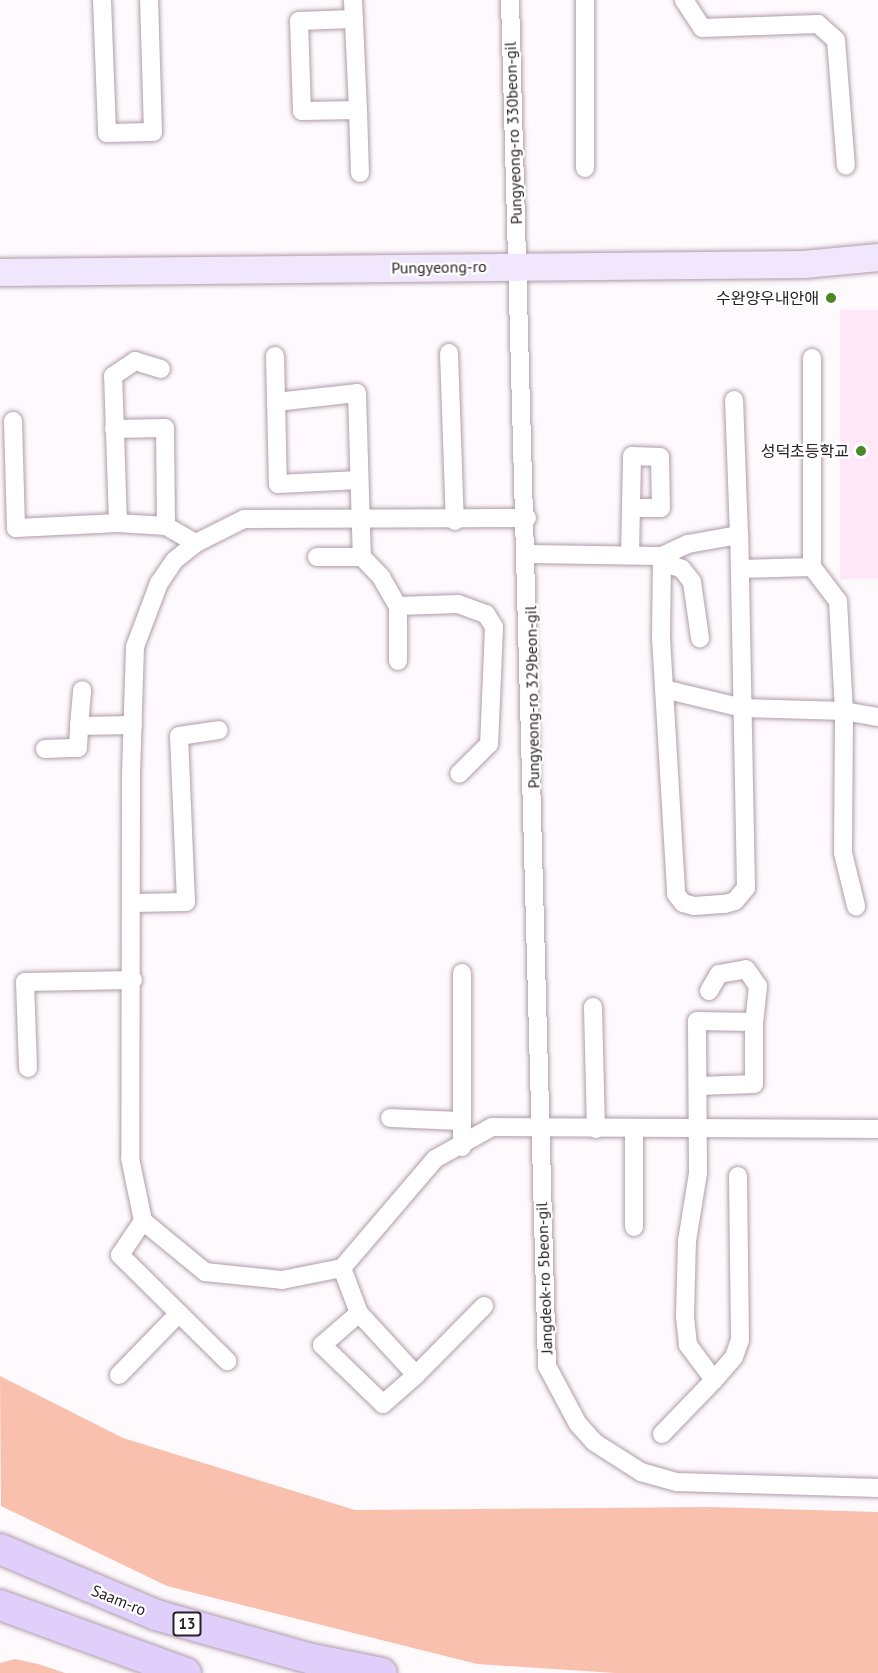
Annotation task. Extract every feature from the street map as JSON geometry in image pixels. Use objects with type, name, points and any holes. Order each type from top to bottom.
[{"type":"main road","name":"Pungyeong-ro","points":[[0,273],[804,264],[878,257]]},
{"type":"main road","name":"Saam-ro","points":[[0,1549],[156,1615],[312,1659],[382,1673]]},
{"type":"main road","points":[[0,1605],[48,1625],[186,1673]]},
{"type":"main road","points":[[0,1630],[48,1625]]},
{"type":"street","points":[[102,0],[107,134],[153,132],[149,0]]},
{"type":"street","points":[[353,0],[360,173]]},
{"type":"street","name":"Pungyeong-ro 330beon-gil","points":[[510,0],[517,266]]},
{"type":"street","points":[[585,0],[585,168]]},
{"type":"street","points":[[684,0],[702,28],[818,24],[836,40],[846,166]]},
{"type":"street","points":[[354,19],[299,21],[302,111],[358,110]]},
{"type":"street","name":"Pungyeong-ro 329beon-gil","points":[[517,266],[527,518],[541,1129]]},
{"type":"street","points":[[449,353],[455,521]]},
{"type":"street","points":[[274,356],[278,484],[359,480]]},
{"type":"street","points":[[812,358],[812,567],[838,601],[844,711],[843,853],[856,906]]},
{"type":"street","points":[[118,523],[113,376],[135,361],[161,369]]},
{"type":"street","points":[[276,402],[357,393],[362,557],[381,577],[398,606],[398,661]]},
{"type":"street","points":[[662,559],[664,689],[676,894],[683,903],[725,904],[735,901],[746,888],[735,400]]},
{"type":"street","points":[[13,421],[16,528],[118,523],[166,526],[196,543]]},
{"type":"street","points":[[114,429],[165,428],[166,526]]},
{"type":"street","points":[[630,554],[631,508]]},
{"type":"street","points":[[527,518],[361,522],[244,519],[196,543],[174,561],[141,622],[135,647],[132,725],[133,980],[130,1158],[143,1221],[205,1272],[282,1280],[342,1268],[435,1159],[462,1147],[492,1127],[878,1129]]},
{"type":"street","points":[[662,559],[688,544],[739,535]]},
{"type":"street","points":[[528,554],[630,554],[662,559],[682,569],[692,582],[700,639]]},
{"type":"street","points":[[317,557],[362,557]]},
{"type":"street","points":[[740,569],[812,567]]},
{"type":"street","points":[[398,606],[458,604],[486,614],[494,627],[489,744],[459,774]]},
{"type":"street","points":[[664,689],[742,708],[844,711],[878,717]]},
{"type":"street","points":[[45,749],[78,748],[82,690]]},
{"type":"street","points":[[79,726],[132,725]]},
{"type":"street","points":[[133,903],[186,902],[178,736],[219,730]]},
{"type":"street","points":[[699,1086],[754,1084],[754,1022],[758,986],[746,969],[719,974],[709,991]]},
{"type":"street","points":[[462,973],[462,1147]]},
{"type":"street","points":[[28,1068],[25,982],[133,980]]},
{"type":"street","points":[[593,1007],[596,1129]]},
{"type":"street","points":[[714,1380],[688,1345],[685,1325],[687,1240],[697,1192],[698,1022],[754,1022]]},
{"type":"street","points":[[390,1118],[462,1120]]},
{"type":"street","points":[[634,1128],[634,1227]]},
{"type":"street","name":"Jangdeok-ro 5beon-gil","points":[[541,1129],[546,1358],[558,1389],[594,1442],[641,1472],[677,1482],[878,1488]]},
{"type":"street","points":[[662,1434],[734,1358],[740,1340],[738,1176]]},
{"type":"street","points":[[143,1221],[120,1255],[227,1361]]},
{"type":"street","points":[[342,1268],[359,1313],[416,1375]]},
{"type":"street","points":[[359,1313],[322,1345],[383,1404],[416,1375],[484,1306]]},
{"type":"street","points":[[118,1375],[178,1313]]},
{"type":"shaded area","name":"성덕초등학교","points":[[840,310],[878,310],[878,579],[840,579]]},
{"type":"shaded area","points":[[0,1376],[123,1438],[355,1510],[710,1507],[878,1512],[878,1673],[615,1673],[477,1664],[167,1586],[1,1506]]},
{"type":"shaded area","points":[[15,1659],[65,1673],[0,1673],[0,1663]]},
{"type":"place","name":"수완양우내안애","points":[[831,298]]},
{"type":"place","name":"성덕초등학교","points":[[861,451]]}]
